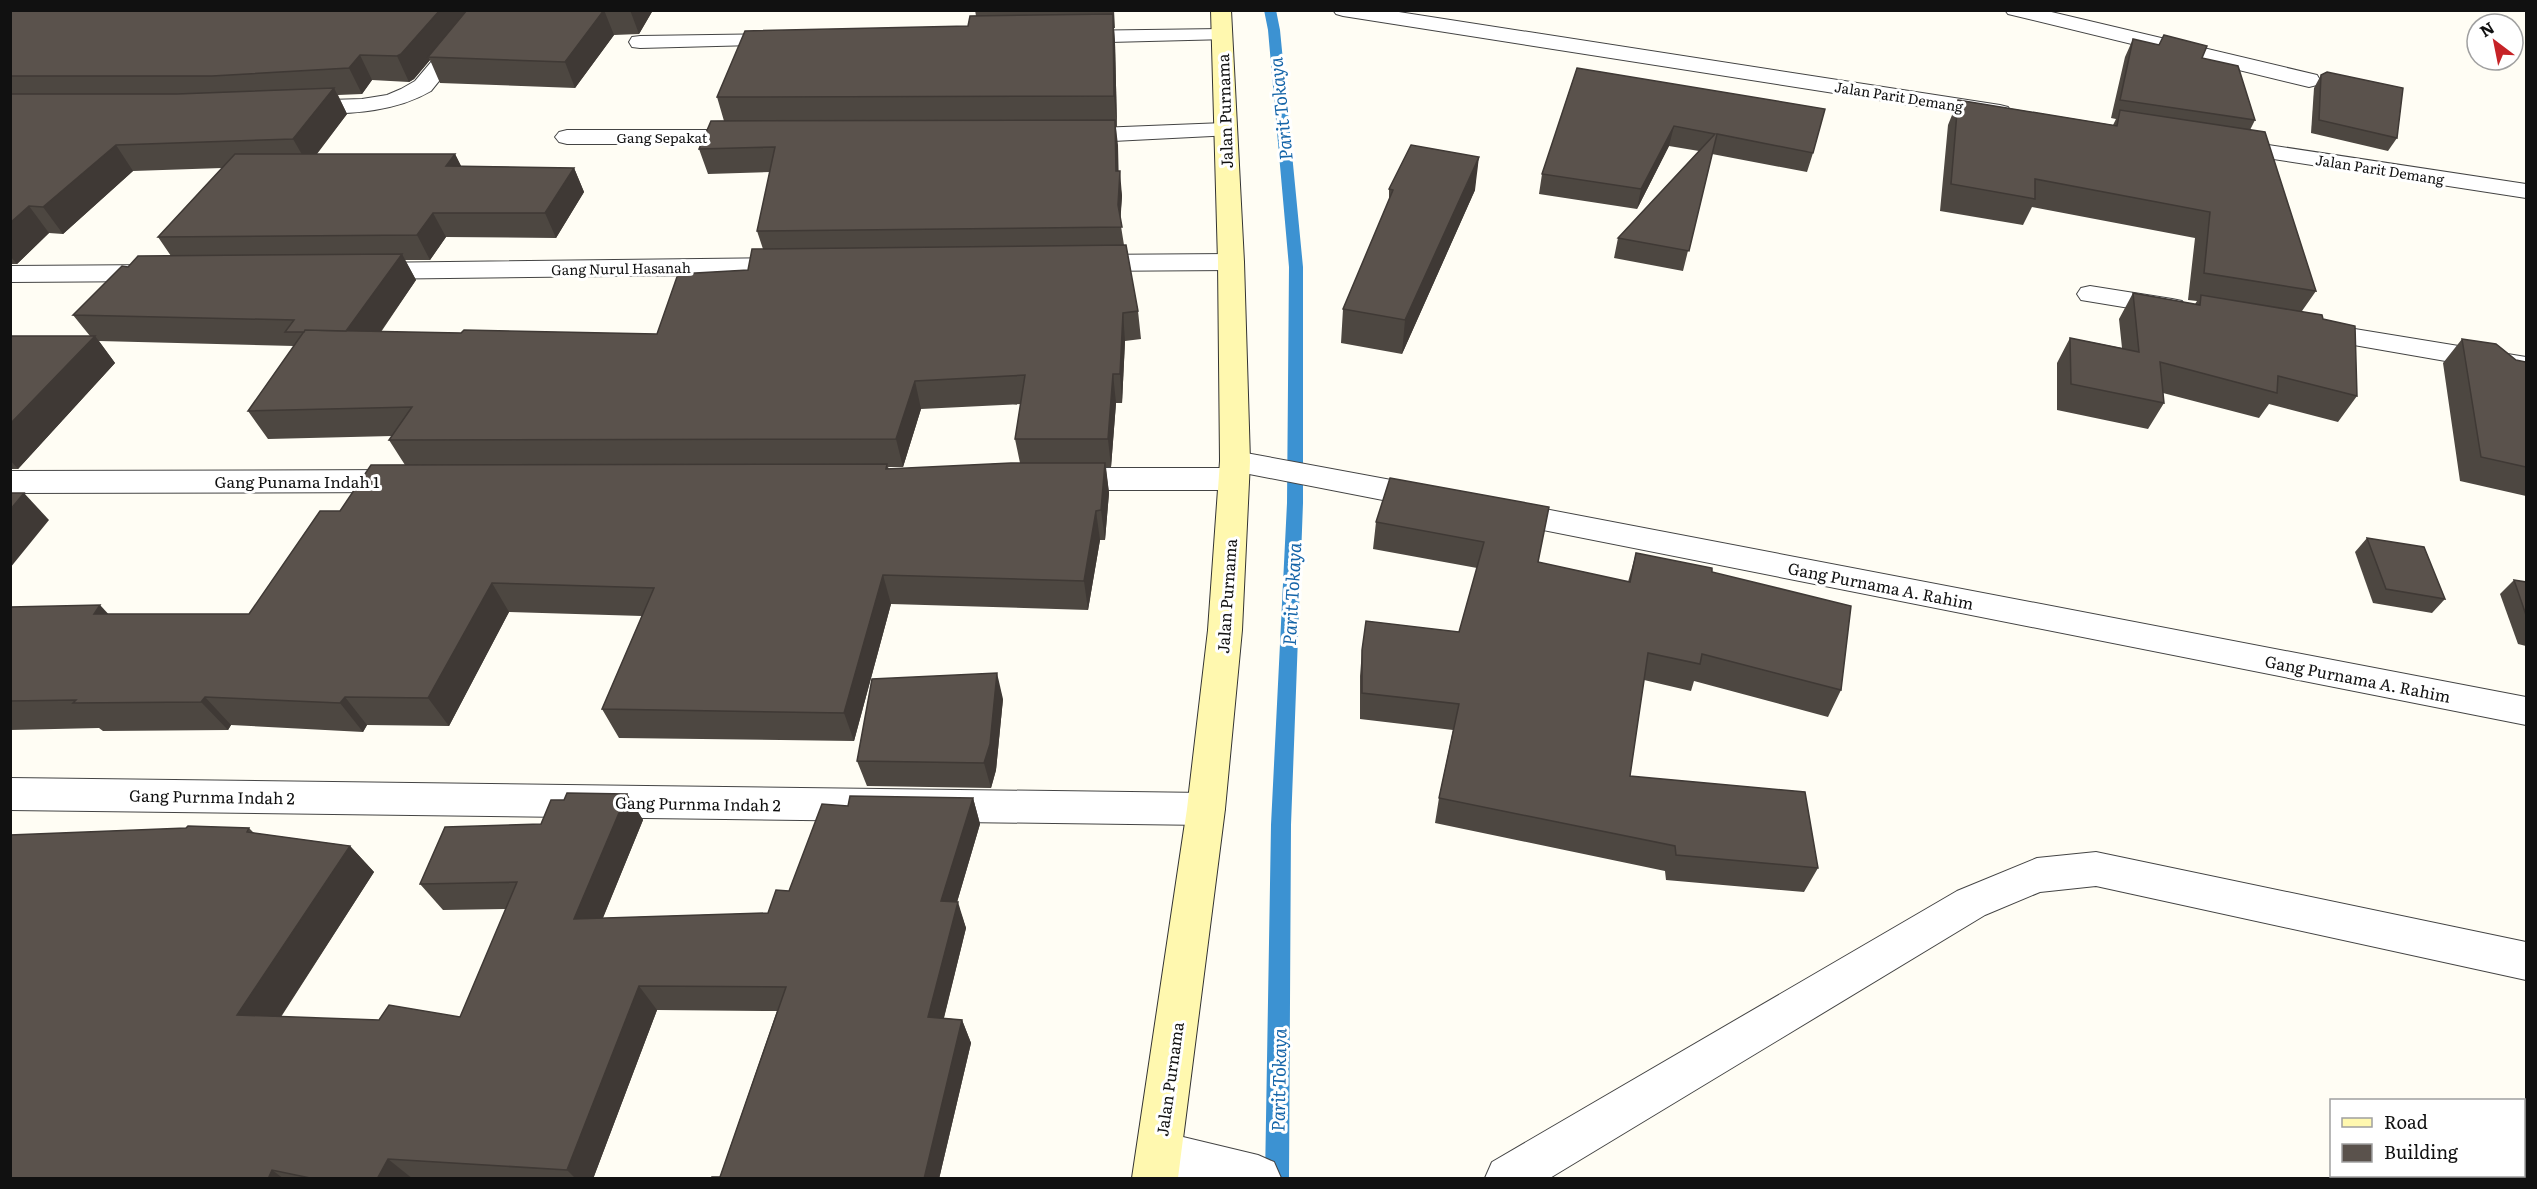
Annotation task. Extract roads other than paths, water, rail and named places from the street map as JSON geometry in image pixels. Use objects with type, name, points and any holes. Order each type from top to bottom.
[{"type":"street","points":[[271,109],[385,102],[410,94],[423,86],[486,10]]},
{"type":"street","name":"Jalan Parit Demang","points":[[1343,10],[2024,116]]},
{"type":"street","points":[[2015,10],[2309,80]]},
{"type":"street","points":[[1055,37],[1221,23]]},
{"type":"street","name":"Jalan Purnama","points":[[1157,1166],[1206,809],[1225,630],[1234,470],[1231,262],[1221,23]]},
{"type":"street","points":[[640,42],[806,40]]},
{"type":"street","points":[[1056,136],[1116,136],[1224,130]]},
{"type":"street","name":"Gang Sepakat","points":[[567,138],[770,137]]},
{"type":"street","name":"Jalan Parit Demang","points":[[2211,144],[2526,191]]},
{"type":"street","points":[[1064,264],[1231,262]]},
{"type":"street","name":"Gang Nurul Hasanah","points":[[346,271],[824,266]]},
{"type":"street","points":[[10,274],[178,272]]},
{"type":"street","points":[[2090,294],[2196,311]]},
{"type":"street","points":[[2291,327],[2526,366]]},
{"type":"street","name":"Gang Purnama A. Rahim","points":[[1234,470],[1269,468],[1325,478],[2526,711]]},
{"type":"street","points":[[1030,479],[1234,470]]},
{"type":"street","name":"Gang Punama Indah 1","points":[[10,482],[435,481]]},
{"type":"street","name":"Gang Purnma Indah 2","points":[[10,794],[1206,809]]},
{"type":"street","points":[[1508,1179],[1971,903],[2037,875],[2096,869],[2526,961]]},
{"type":"street","points":[[1157,1166],[1243,1174]]},
{"type":"waterway","name":"Parit Tokaya","points":[[1270,10],[1274,30],[1296,267],[1295,503],[1281,825],[1277,1178]]}]
